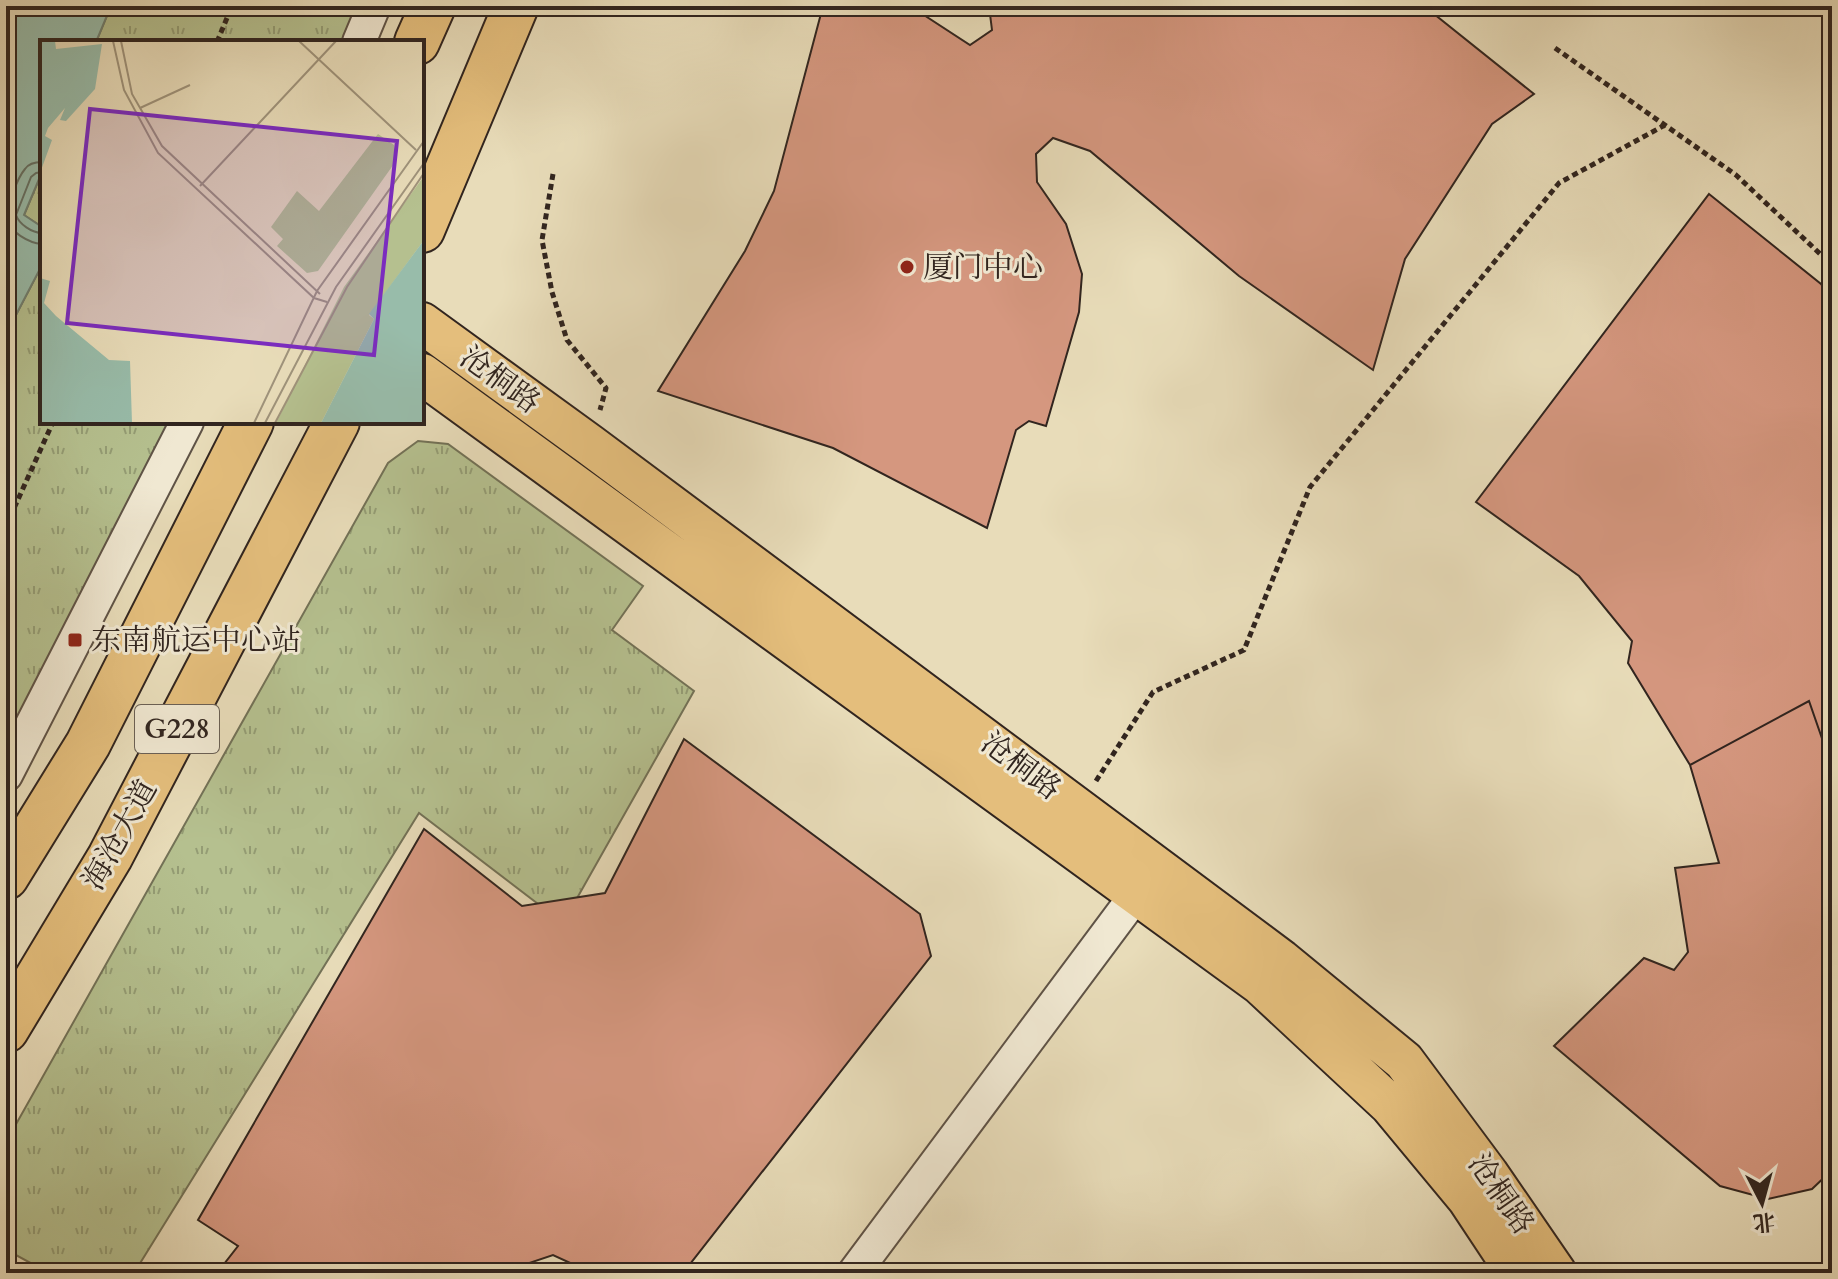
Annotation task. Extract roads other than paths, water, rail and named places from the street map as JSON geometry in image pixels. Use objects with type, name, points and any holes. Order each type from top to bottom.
[{"type":"highway","points":[[418,40],[433,6]]},
{"type":"highway","points":[[424,225],[516,6]]},
{"type":"highway","name":"G228","points":[[6,877],[88,744],[250,424]]},
{"type":"highway","name":"海沧大道","points":[[6,1030],[110,857],[336,424]]},
{"type":"main road","name":"沧桐路","points":[[424,324],[1078,808],[1146,881],[1390,1105],[1468,1199],[1517,1273]]},
{"type":"main road","name":"沧桐路","points":[[424,375],[1146,881],[1281,960],[1404,1061],[1488,1174],[1556,1273]]},
{"type":"street","points":[[360,40],[374,6]]},
{"type":"street","points":[[6,775],[186,424]]},
{"type":"street","points":[[854,1273],[1146,881]]},
{"type":"water","points":[[6,6],[111,6],[97,40],[40,40],[40,177],[24,215],[40,226],[40,269],[6,334]]},
{"type":"place","name":"厦门中心","points":[[907,267]]},
{"type":"place","name":"东南航运中心站","points":[[75,640]]}]
